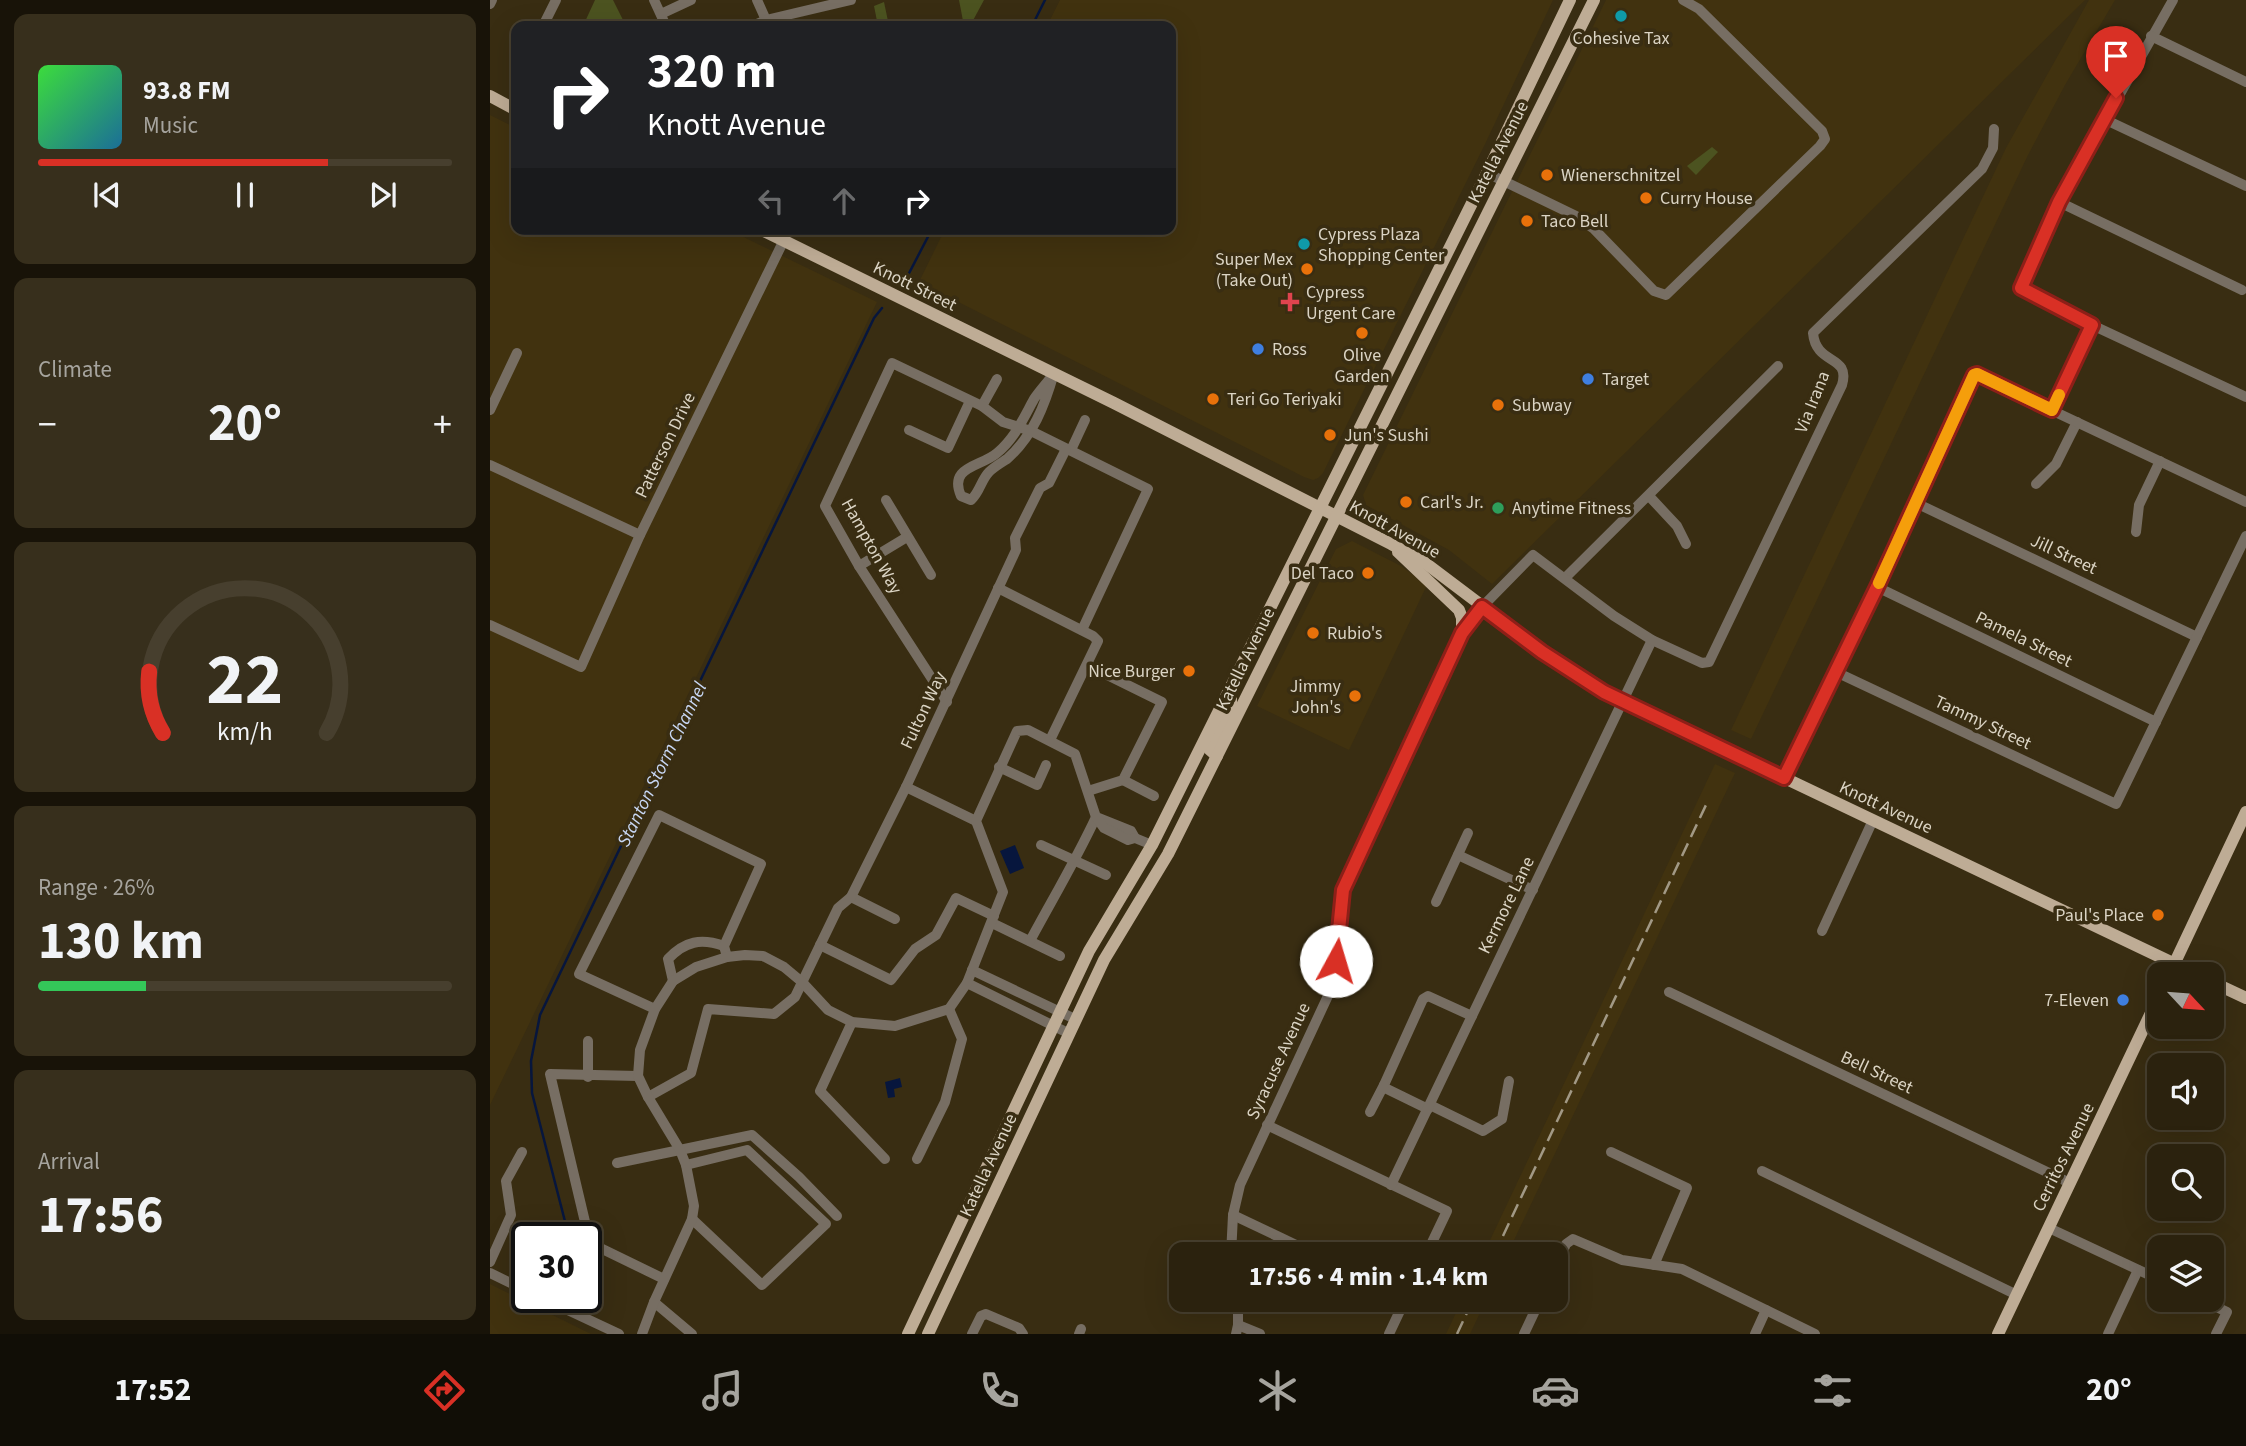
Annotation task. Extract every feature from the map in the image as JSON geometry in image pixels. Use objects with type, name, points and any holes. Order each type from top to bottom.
[{"type":"main road","name":"Katella Avenue","points":[[908,1334],[1059,1012],[1103,925],[1152,845],[1487,173],[1570,0]]},
{"type":"main road","name":"Katella Avenue","points":[[928,1334],[1068,1033],[1113,943],[1168,854],[1594,0]]},
{"type":"main road","points":[[490,96],[511,107]]},
{"type":"main road","name":"Knott Street","points":[[773,235],[1054,373]]},
{"type":"main road","name":"Knott Avenue","points":[[1054,373],[1424,562],[1542,652],[1604,692],[1873,820],[2157,962]]},
{"type":"main road","points":[[1391,544],[1459,610],[1462,633]]},
{"type":"main road","points":[[1217,756],[1210,750],[1231,706],[1233,684]]},
{"type":"main road","points":[[2174,962],[2246,811]]},
{"type":"main road","points":[[2224,988],[2246,998]]},
{"type":"main road","name":"Cerritos Avenue","points":[[1998,1334],[2147,1021]]},
{"type":"main road","points":[[935,1276],[952,1283]]},
{"type":"street","points":[[546,21],[556,0]]},
{"type":"street","points":[[654,0],[664,21]]},
{"type":"street","points":[[661,14],[691,0]]},
{"type":"street","points":[[757,0],[766,20],[796,13],[808,5],[851,0]]},
{"type":"street","points":[[1487,173],[1576,216],[1594,229],[1654,291],[1665,295],[1825,139],[1822,131],[1699,9],[1683,0]]},
{"type":"street","points":[[2173,0],[2059,202],[2021,288],[2092,325],[2246,397]]},
{"type":"street","points":[[795,21],[796,13]]},
{"type":"street","points":[[2151,36],[2246,82]]},
{"type":"street","points":[[2104,119],[2246,186]]},
{"type":"street","name":"Via Irana","points":[[1653,640],[1702,663],[1709,662],[1842,385],[1845,374],[1842,367],[1821,353],[1814,343],[1813,333],[1982,169],[1993,148],[1994,129]]},
{"type":"street","points":[[2059,202],[2242,290]]},
{"type":"street","name":"Patterson Drive","points":[[490,625],[581,667],[640,536],[784,240]]},
{"type":"street","points":[[2052,410],[2092,325]]},
{"type":"street","points":[[490,410],[517,354]]},
{"type":"street","name":"Hampton Way","points":[[947,702],[859,566],[825,506],[892,363],[970,401]]},
{"type":"street","points":[[1653,640],[1614,616],[1565,578],[1778,366]]},
{"type":"street","points":[[986,467],[1006,459],[1025,430],[1035,397],[1054,373]]},
{"type":"street","points":[[1784,778],[1877,587],[1974,375],[1977,374],[2246,502]]},
{"type":"street","points":[[982,406],[997,379]]},
{"type":"street","points":[[909,430],[948,448],[970,401],[982,406],[1003,422],[1068,449],[1149,489],[1082,630]]},
{"type":"street","name":"Fulton Way","points":[[648,1097],[691,1073],[708,1009],[774,1014],[795,997],[838,908],[851,897],[947,702],[1016,550],[1015,538],[1040,488],[1049,483],[1085,419]]},
{"type":"street","points":[[2036,484],[2056,464],[2077,422]]},
{"type":"street","points":[[2136,532],[2139,505],[2160,461]]},
{"type":"street","points":[[490,465],[640,536]]},
{"type":"street","points":[[1649,496],[1676,526],[1686,544]]},
{"type":"street","points":[[886,500],[931,575]]},
{"type":"street","name":"Jill Street","points":[[1916,503],[2197,637]]},
{"type":"street","points":[[2156,722],[2246,536]]},
{"type":"street","points":[[859,566],[907,537]]},
{"type":"street","name":"Syracuse Avenue","points":[[1230,1242],[1240,1185],[1334,985],[1343,890],[1462,633],[1482,607],[1533,555],[1565,578]]},
{"type":"street","name":"Pamela Street","points":[[1877,587],[2156,722]]},
{"type":"street","points":[[998,588],[1082,630],[1098,641],[1051,740]]},
{"type":"street","name":"Kermore Lane","points":[[1391,1185],[1653,640]]},
{"type":"street","points":[[1087,665],[1162,702],[1123,780]]},
{"type":"street","name":"Tammy Street","points":[[1836,672],[2116,804],[2156,722]]},
{"type":"street","points":[[976,821],[1017,731],[1028,730],[1075,754],[1096,817],[1104,828],[1128,840],[1135,838],[1152,845]]},
{"type":"street","points":[[999,767],[1037,785],[1046,765]]},
{"type":"street","points":[[1088,791],[1123,780],[1154,796]]},
{"type":"street","points":[[673,981],[667,959],[679,949],[704,940],[726,951],[763,956],[784,967],[828,1010],[852,1022],[895,1026],[949,1009],[967,982],[1003,892],[976,821],[906,787]]},
{"type":"street","points":[[642,1334],[654,1301],[692,1219],[694,1206],[686,1165],[680,1150],[638,1076],[640,1050],[655,1009],[673,981],[726,951],[761,864],[659,815],[579,974],[655,1009]]},
{"type":"street","points":[[1030,941],[1056,891],[1076,862],[1096,817]]},
{"type":"street","points":[[1822,931],[1873,820]]},
{"type":"street","points":[[1436,902],[1468,833]]},
{"type":"street","points":[[1041,845],[1106,875]]},
{"type":"street","points":[[1458,855],[1533,890]]},
{"type":"street","points":[[851,897],[895,919]]},
{"type":"street","points":[[820,945],[891,979],[915,949],[936,935],[956,898],[1060,956]]},
{"type":"street","points":[[972,970],[1075,1019]]},
{"type":"street","points":[[967,982],[1068,1033]]},
{"type":"street","name":"Bell Street","points":[[1669,992],[2070,1183]]},
{"type":"street","points":[[1370,1112],[1425,997],[1472,1016]]},
{"type":"street","points":[[917,1159],[945,1102],[962,1040],[949,1009]]},
{"type":"street","points":[[852,1022],[820,1091],[885,1159]]},
{"type":"street","points":[[588,1041],[588,1077]]},
{"type":"street","points":[[638,1076],[588,1077],[550,1074],[590,1243],[664,1279]]},
{"type":"street","points":[[1384,1085],[1385,1088],[1483,1131],[1502,1119],[1509,1081]]},
{"type":"street","points":[[1267,1125],[1447,1211],[1432,1242]]},
{"type":"street","points":[[617,1163],[752,1135],[837,1216]]},
{"type":"street","points":[[686,1165],[747,1150],[826,1224],[762,1285],[692,1219]]},
{"type":"street","points":[[490,1262],[511,1215],[506,1181],[522,1152]]},
{"type":"street","points":[[1611,1152],[1688,1188],[1654,1265]]},
{"type":"street","points":[[1762,1171],[2017,1295]]},
{"type":"street","points":[[1233,1215],[1290,1242]]},
{"type":"street","points":[[2049,1228],[2147,1274]]},
{"type":"street","points":[[1568,1243],[1573,1239],[1622,1260],[1682,1269],[1815,1334]]},
{"type":"street","points":[[2108,1334],[2138,1270]]},
{"type":"street","points":[[490,1273],[511,1283]]},
{"type":"street","points":[[654,1301],[692,1334]]},
{"type":"street","points":[[1755,1334],[1766,1310]]},
{"type":"street","points":[[2216,1334],[2227,1312],[2224,1311]]},
{"type":"street","points":[[1389,1334],[1399,1312]]},
{"type":"street","points":[[1524,1334],[1534,1312]]},
{"type":"street","points":[[574,1313],[619,1334]]},
{"type":"street","points":[[972,1334],[981,1316],[986,1314],[1019,1328],[1023,1334]]},
{"type":"street","points":[[1237,1329],[1260,1334]]},
{"type":"shaded area","points":[[1060,0],[1553,0],[1486,142],[1323,473],[1318,478],[1313,480],[1304,477],[919,282],[942,235],[1176,235],[1176,21],[1050,21]]},
{"type":"shaded area","points":[[1606,0],[2085,0],[1492,584],[1449,550],[1366,505],[1363,495]]},
{"type":"shaded area","points":[[2089,0],[2115,0],[2028,155],[1751,739],[1731,730],[2006,148]]},
{"type":"shaded area","points":[[490,115],[511,126],[511,235],[739,235],[877,302],[490,1105]]},
{"type":"shaded area","points":[[1352,541],[1401,566],[1427,585],[1349,750],[1257,706],[1336,549]]},
{"type":"shaded area","points":[[1715,764],[1735,773],[1513,1242],[1489,1242]]},
{"type":"shaded area","points":[[490,1284],[511,1294],[511,1313],[549,1313],[591,1334],[490,1334]]},
{"type":"shaded area","points":[[1456,1312],[1480,1312],[1470,1334],[1446,1334]]},
{"type":"green space","points":[[595,0],[613,0],[624,21],[585,21]]},
{"type":"green space","points":[[959,0],[984,0],[973,21],[963,21]]},
{"type":"green space","points":[[884,2],[888,21],[877,21],[874,6]]},
{"type":"green space","points":[[1712,147],[1718,152],[1696,175],[1687,166]]},
{"type":"water","points":[[1015,845],[1024,868],[1010,874],[1000,851]]},
{"type":"water","points":[[900,1078],[902,1087],[894,1089],[895,1097],[888,1098],[885,1082]]},
{"type":"waterway","name":"Stanton Storm Channel","points":[[1034,21],[1045,0]]},
{"type":"waterway","name":"Stanton Storm Channel","points":[[906,279],[929,235]]},
{"type":"waterway","name":"Stanton Storm Channel","points":[[565,1222],[532,1093],[531,1061],[540,1015],[874,318],[882,308]]},
{"type":"railway","points":[[1500,1242],[1706,805]]},
{"type":"railway","points":[[1457,1334],[1467,1312]]},
{"type":"slow traffic","points":[[1879,583],[1974,375],[1977,374],[2052,410],[2059,395]]},
{"type":"place","name":"Cohesive Tax","points":[[1621,16]]},
{"type":"place","name":"Wienerschnitzel","points":[[1547,175]]},
{"type":"place","name":"Curry House","points":[[1646,198]]},
{"type":"place","name":"Taco Bell","points":[[1527,221]]},
{"type":"place","name":"Cypress Plaza Shopping Center","points":[[1304,244]]},
{"type":"place","name":"Super Mex (Take Out)","points":[[1307,269]]},
{"type":"place","name":"Cypress Urgent Care","points":[[1290,302]]},
{"type":"place","name":"Olive Garden","points":[[1362,333]]},
{"type":"place","name":"Ross","points":[[1258,349]]},
{"type":"place","name":"Target","points":[[1588,379]]},
{"type":"place","name":"Teri Go Teriyaki","points":[[1213,399]]},
{"type":"place","name":"Subway","points":[[1498,405]]},
{"type":"place","name":"Jun's Sushi","points":[[1330,435]]},
{"type":"place","name":"Carl's Jr.","points":[[1406,502]]},
{"type":"place","name":"Anytime Fitness","points":[[1498,508]]},
{"type":"place","name":"Del Taco","points":[[1368,573]]},
{"type":"place","name":"Rubio's","points":[[1313,633]]},
{"type":"place","name":"Nice Burger","points":[[1189,671]]},
{"type":"place","name":"Jimmy John's","points":[[1355,696]]},
{"type":"place","name":"Paul's Place","points":[[2158,915]]},
{"type":"place","name":"7-Eleven","points":[[2123,1000]]},
{"type":"route","points":[[1336,961],[1343,890],[1462,633],[1482,607],[1542,652],[1604,692],[1784,778],[1877,587],[1974,375],[1977,374],[2052,410],[2092,325],[2021,288],[2059,202],[2116,98]]}]
